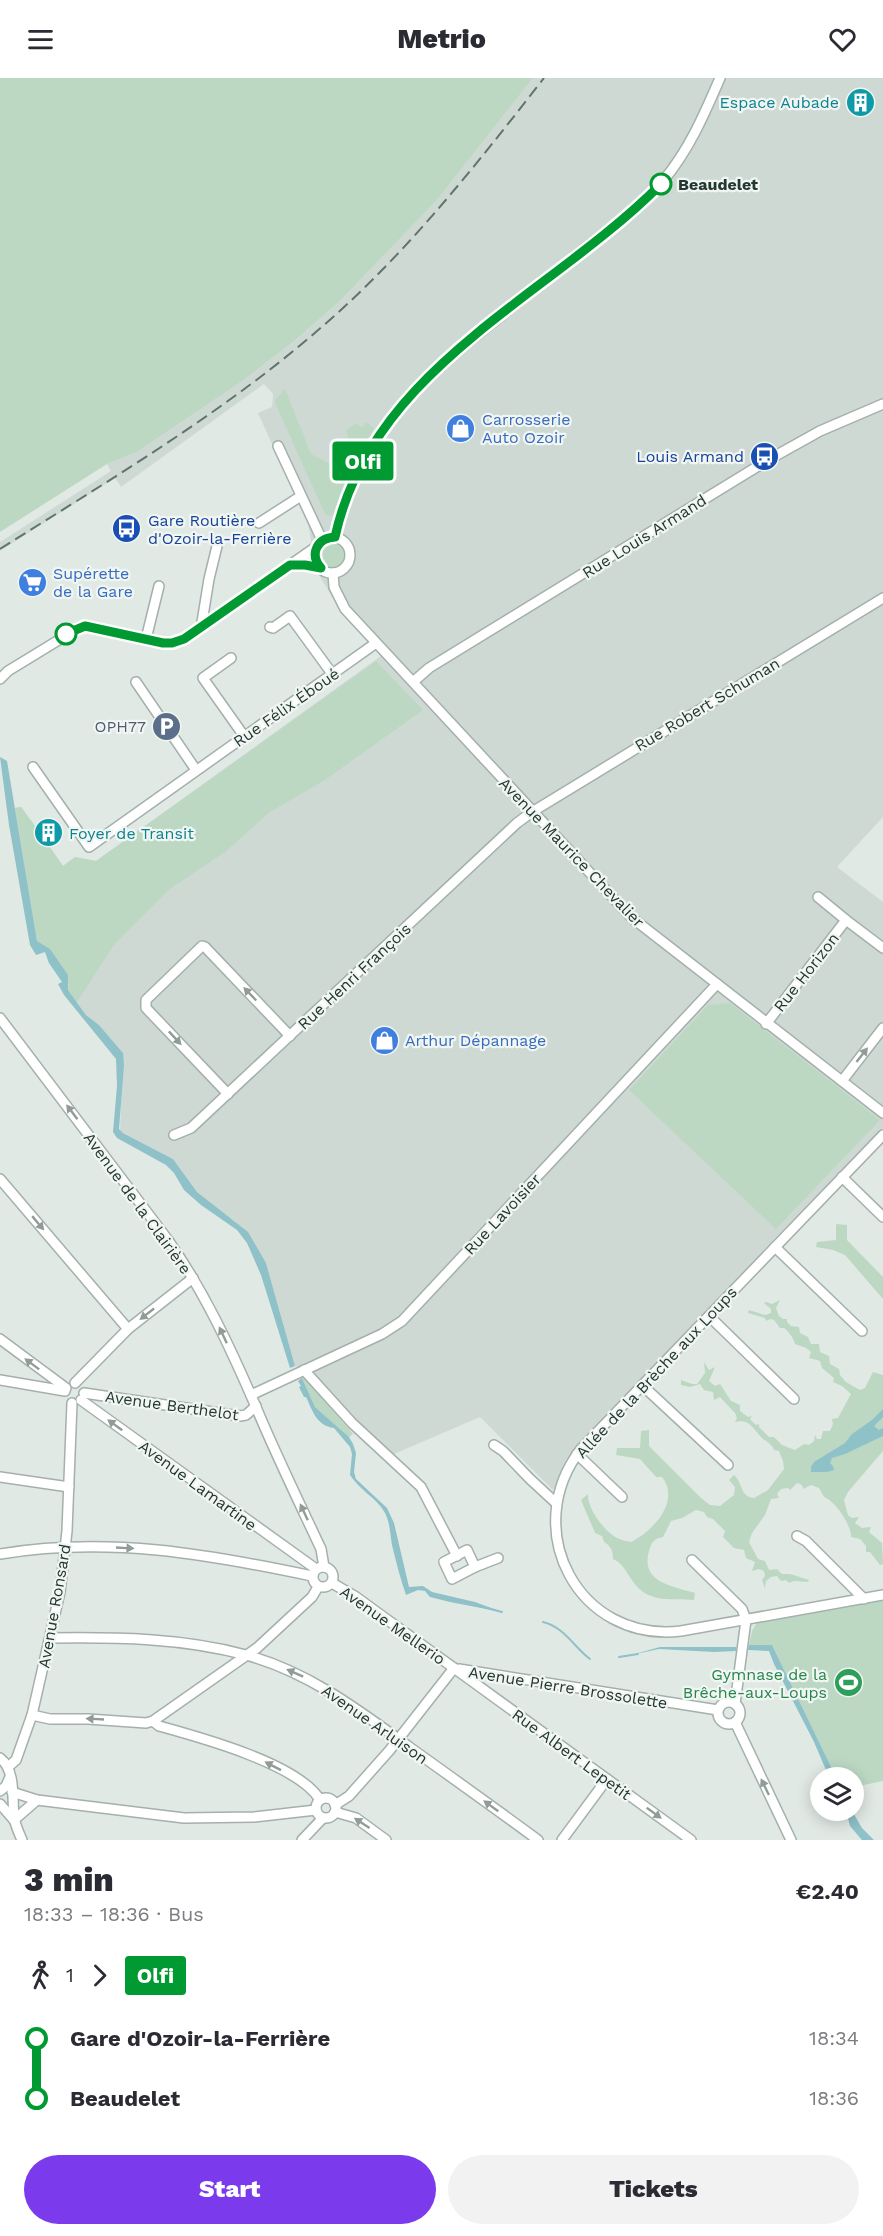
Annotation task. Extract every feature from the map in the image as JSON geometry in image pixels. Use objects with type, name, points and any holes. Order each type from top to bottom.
[{"type":"street","points":[[335,537],[344,501],[360,467],[383,430],[409,397],[441,364],[630,213],[662,182],[686,152],[702,122],[720,78]]},
{"type":"street","name":"Rue Louis Armand","points":[[413,682],[429,668],[768,460],[820,431],[883,404]]},
{"type":"street","points":[[278,446],[301,496],[319,544],[315,558],[321,568]]},
{"type":"street","points":[[260,524],[301,496]]},
{"type":"street","points":[[0,680],[8,671],[80,627],[92,627],[163,643],[175,643],[319,544],[335,537]]},
{"type":"street","points":[[290,565],[305,565],[333,573],[339,572],[348,564],[350,553],[345,543],[335,537]]},
{"type":"street","points":[[203,625],[206,593],[218,542]]},
{"type":"street","name":"Avenue Maurice Chevalier","points":[[333,573],[334,587],[340,602],[631,917],[883,1113]]},
{"type":"street","points":[[146,639],[159,586]]},
{"type":"street","name":"Rue Robert Schuman","points":[[532,812],[883,598]]},
{"type":"street","points":[[270,627],[273,628],[290,616],[333,675]]},
{"type":"street","name":"Rue Félix Éboué","points":[[33,767],[89,847],[376,643]]},
{"type":"street","points":[[231,658],[200,674],[244,736]]},
{"type":"street","points":[[136,682],[196,770]]},
{"type":"street","name":"Rue Henri François","points":[[174,1135],[191,1128],[532,812]]},
{"type":"street","name":"Rue Horizon","points":[[818,897],[883,948]]},
{"type":"street","name":"Rue Horizon","points":[[766,1024],[846,920]]},
{"type":"street","points":[[228,1094],[146,1008],[146,1000],[202,946],[290,1036]]},
{"type":"street","name":"Rue Lavoisier","points":[[251,1395],[389,1331],[402,1321],[717,984]]},
{"type":"street","name":"Avenue de la Clairière","points":[[0,1018],[168,1240],[193,1278],[212,1312],[321,1549],[317,1571]]},
{"type":"street","points":[[842,1081],[883,1028]]},
{"type":"street","name":"Allée de la Brèche aux Loups","points":[[883,1135],[577,1454],[567,1471],[556,1503],[555,1528],[560,1554],[579,1591],[608,1615],[633,1627],[664,1632],[746,1620],[883,1595]]},
{"type":"street","points":[[842,1177],[883,1217]]},
{"type":"street","points":[[0,1179],[128,1329]]},
{"type":"street","points":[[775,1247],[862,1331]]},
{"type":"street","points":[[0,1380],[68,1387],[82,1387],[79,1398],[67,1399],[68,1387],[128,1329],[193,1278]]},
{"type":"street","points":[[709,1316],[794,1399]]},
{"type":"street","points":[[0,1339],[68,1387]]},
{"type":"street","points":[[304,1370],[352,1423],[421,1487],[457,1556]]},
{"type":"street","points":[[642,1385],[728,1465]]},
{"type":"street","name":"Avenue Berthelot","points":[[79,1398],[240,1416],[246,1415],[256,1406]]},
{"type":"street","name":"Avenue Ronsard","points":[[0,1791],[6,1786],[9,1771],[16,1760],[32,1715],[51,1638],[66,1547],[69,1487],[79,1398]]},
{"type":"street","name":"Avenue Lamartine","points":[[79,1398],[317,1571]]},
{"type":"street","points":[[494,1445],[556,1503]]},
{"type":"street","points":[[577,1454],[622,1497]]},
{"type":"street","points":[[0,1477],[69,1487]]},
{"type":"street","points":[[797,1536],[806,1541],[864,1599]]},
{"type":"street","points":[[0,1554],[66,1547],[122,1547],[178,1551],[332,1573],[332,1583],[324,1588],[318,1587],[314,1582],[317,1571]]},
{"type":"street","points":[[475,1567],[467,1550],[444,1562],[452,1579],[498,1558]]},
{"type":"street","points":[[692,1560],[742,1609],[746,1620],[735,1704],[740,1713],[735,1722],[728,1724],[722,1722],[718,1716],[718,1710],[725,1703],[735,1704]]},
{"type":"street","name":"Avenue Mellerio","points":[[332,1583],[356,1597],[454,1668]]},
{"type":"street","points":[[32,1715],[50,1719],[146,1723],[153,1721],[247,1655],[312,1597],[318,1587]]},
{"type":"street","name":"Avenue Arluison","points":[[51,1638],[157,1640],[247,1655],[289,1670],[324,1687],[538,1840]]},
{"type":"street","points":[[302,1840],[323,1818],[332,1817],[335,1808],[349,1796],[399,1739],[454,1668]]},
{"type":"street","name":"Avenue Pierre Brossolette","points":[[454,1668],[718,1710]]},
{"type":"street","name":"Rue Albert Lepetit","points":[[454,1668],[691,1840]]},
{"type":"street","points":[[482,1689],[490,1675]]},
{"type":"street","points":[[153,1721],[159,1726],[244,1752],[308,1786],[320,1800]]},
{"type":"street","points":[[735,1722],[791,1840]]},
{"type":"street","points":[[0,1758],[9,1771],[14,1820],[22,1840]]},
{"type":"street","points":[[562,1840],[607,1779]]},
{"type":"street","points":[[12,1792],[37,1800],[184,1818],[254,1817],[316,1810]]},
{"type":"street","points":[[323,1818],[316,1810],[316,1805],[320,1800],[328,1798],[335,1808],[356,1818],[386,1840]]},
{"type":"street","points":[[14,1820],[37,1800]]},
{"type":"street","points":[[0,1804],[14,1820]]},
{"type":"shaded area","points":[[533,78],[883,78],[883,817],[837,867],[883,902],[883,1128],[579,1442],[565,1461],[553,1490],[480,1417],[394,1454],[361,1426],[312,1373],[295,1366],[266,1263],[235,1221],[197,1192],[173,1159],[120,1131],[123,1053],[99,1025],[86,1015],[49,963],[37,941],[15,808],[21,807],[38,830],[35,832],[43,845],[47,843],[63,866],[75,857],[96,861],[381,656],[341,611],[317,572],[308,524],[258,413],[272,407],[273,394],[264,384],[121,487],[115,478],[0,551],[0,542],[111,471],[107,464],[137,452],[241,382],[293,342],[340,301],[437,200]]},
{"type":"green space","points":[[0,78],[533,78],[437,200],[340,301],[293,342],[241,382],[137,452],[107,464],[0,532]]},
{"type":"green space","points":[[285,389],[311,454],[335,466],[340,460],[350,466],[334,513],[330,516],[325,514],[276,405],[275,400]]},
{"type":"green space","points":[[366,422],[374,428],[353,461],[343,456],[345,445],[350,443],[346,431],[356,423],[362,428]]},
{"type":"green space","points":[[332,543],[340,547],[344,555],[340,563],[332,567],[324,563],[320,555],[324,547]]},
{"type":"green space","points":[[376,661],[423,710],[325,780],[270,812],[225,852],[170,889],[114,945],[77,1002],[68,990],[69,983],[50,949],[37,941],[15,808],[21,807],[38,830],[35,832],[43,845],[47,843],[63,866],[75,857],[96,861]]},
{"type":"green space","points":[[730,1003],[880,1120],[776,1229],[629,1090],[708,1005]]},
{"type":"green space","points":[[836,1224],[847,1225],[847,1240],[883,1277],[883,1299],[845,1255],[816,1247],[817,1242],[836,1240]]},
{"type":"green space","points":[[780,1300],[776,1308],[779,1316],[787,1319],[791,1326],[799,1327],[800,1333],[808,1337],[811,1344],[819,1344],[820,1352],[829,1356],[830,1364],[839,1369],[840,1375],[846,1382],[860,1390],[865,1388],[873,1372],[883,1375],[883,1451],[848,1492],[844,1500],[848,1515],[852,1518],[859,1517],[855,1523],[862,1528],[871,1527],[869,1532],[882,1543],[883,1564],[880,1565],[870,1552],[866,1552],[866,1546],[860,1539],[851,1537],[849,1526],[842,1514],[833,1503],[824,1497],[819,1488],[811,1485],[803,1489],[802,1485],[797,1483],[790,1490],[781,1489],[777,1494],[779,1498],[771,1499],[765,1515],[752,1533],[749,1542],[758,1559],[765,1561],[769,1570],[777,1569],[782,1574],[790,1574],[809,1580],[808,1582],[789,1583],[786,1580],[781,1581],[777,1576],[766,1581],[765,1588],[762,1580],[765,1576],[764,1571],[759,1569],[752,1571],[755,1562],[746,1558],[744,1550],[734,1548],[723,1537],[725,1531],[713,1519],[707,1517],[704,1512],[696,1510],[671,1521],[663,1537],[652,1543],[648,1559],[649,1568],[659,1581],[695,1593],[694,1600],[661,1599],[647,1594],[640,1590],[620,1564],[613,1559],[610,1547],[604,1542],[602,1536],[595,1533],[581,1500],[588,1494],[590,1506],[602,1525],[617,1538],[631,1542],[648,1531],[662,1514],[668,1496],[667,1486],[662,1477],[656,1477],[640,1459],[616,1455],[617,1448],[640,1448],[641,1431],[649,1430],[649,1446],[710,1505],[720,1506],[734,1495],[735,1487],[729,1480],[734,1475],[746,1495],[754,1498],[768,1490],[784,1469],[779,1451],[774,1450],[750,1424],[735,1422],[737,1418],[735,1413],[720,1397],[714,1400],[713,1392],[704,1390],[700,1384],[690,1387],[681,1385],[681,1380],[697,1384],[705,1373],[704,1362],[709,1370],[715,1367],[709,1381],[715,1386],[720,1384],[731,1401],[740,1405],[740,1411],[748,1417],[752,1416],[750,1419],[756,1425],[759,1424],[759,1427],[769,1437],[774,1437],[782,1445],[795,1450],[804,1444],[809,1445],[814,1441],[815,1435],[817,1439],[821,1439],[823,1431],[830,1431],[833,1424],[832,1419],[838,1418],[851,1394],[833,1382],[834,1378],[822,1368],[820,1361],[809,1358],[811,1352],[795,1344],[789,1333],[784,1328],[780,1328],[774,1320],[766,1321],[765,1318],[748,1313],[749,1310],[765,1315],[771,1313],[771,1309],[764,1303],[772,1304]]},
{"type":"green space","points":[[302,1378],[353,1434],[349,1437],[315,1407]]},
{"type":"green space","points":[[883,1595],[883,1781],[864,1785],[864,1767],[831,1767],[772,1645],[749,1645],[752,1631],[760,1617]]},
{"type":"water","points":[[0,757],[7,761],[37,941],[50,949],[68,975],[68,990],[86,1015],[99,1025],[123,1053],[119,1129],[173,1159],[197,1192],[248,1232],[266,1263],[295,1366],[290,1368],[261,1275],[247,1243],[237,1230],[184,1190],[174,1173],[166,1165],[117,1138],[113,1132],[117,1086],[116,1059],[64,995],[58,984],[62,982],[49,963],[45,952],[36,955],[30,945],[9,825]]},
{"type":"water","points":[[302,1378],[315,1407],[349,1437],[353,1444],[356,1453],[354,1472],[356,1479],[387,1508],[394,1523],[409,1587],[423,1586],[432,1592],[475,1602],[502,1612],[430,1597],[425,1591],[418,1590],[406,1595],[385,1513],[350,1475],[352,1454],[350,1447],[334,1428],[323,1424],[316,1416],[299,1387],[301,1386],[298,1381]]},
{"type":"water","points":[[883,1409],[883,1417],[874,1426],[879,1430],[883,1428],[883,1436],[832,1458],[830,1463],[834,1470],[811,1472],[814,1462],[845,1443],[852,1434]]},
{"type":"water","points":[[749,1645],[772,1645],[831,1767],[825,1767],[769,1651],[748,1650]]},
{"type":"water","points":[[660,1647],[736,1647],[736,1651],[659,1649],[631,1655]]},
{"type":"water","points":[[849,1821],[858,1821],[874,1840],[862,1840]]},
{"type":"waterway","points":[[479,1606],[502,1612]]},
{"type":"waterway","points":[[543,1622],[557,1628],[590,1659]]},
{"type":"waterway","points":[[619,1657],[638,1654]]},
{"type":"railway","points":[[0,549],[207,416],[286,357],[324,325],[413,238],[467,175],[544,78]]},
{"type":"bus line","name":"Olfi","points":[[66,634],[85,626],[168,644],[175,643],[290,565],[321,568],[315,558],[316,548],[322,540],[335,537],[344,501],[360,467],[383,430],[424,380],[630,213],[661,184]]},
{"type":"place","name":"Espace Aubade","points":[[860,102]]},
{"type":"place","name":"Beaudelet","points":[[661,184]]},
{"type":"place","name":"Carrosserie Auto Ozoir","points":[[461,428]]},
{"type":"place","name":"Louis Armand","points":[[765,456]]},
{"type":"place","name":"Gare Routière d'Ozoir-la-Ferrière","points":[[127,529]]},
{"type":"place","name":"Supérette de la Gare","points":[[32,582]]},
{"type":"place","name":"OPH77","points":[[167,726]]},
{"type":"place","name":"Foyer de Transit","points":[[48,833]]},
{"type":"place","name":"Arthur Dépannage","points":[[384,1040]]},
{"type":"place","name":"Gymnase de la Brêche-aux-Loups","points":[[848,1683]]}]
